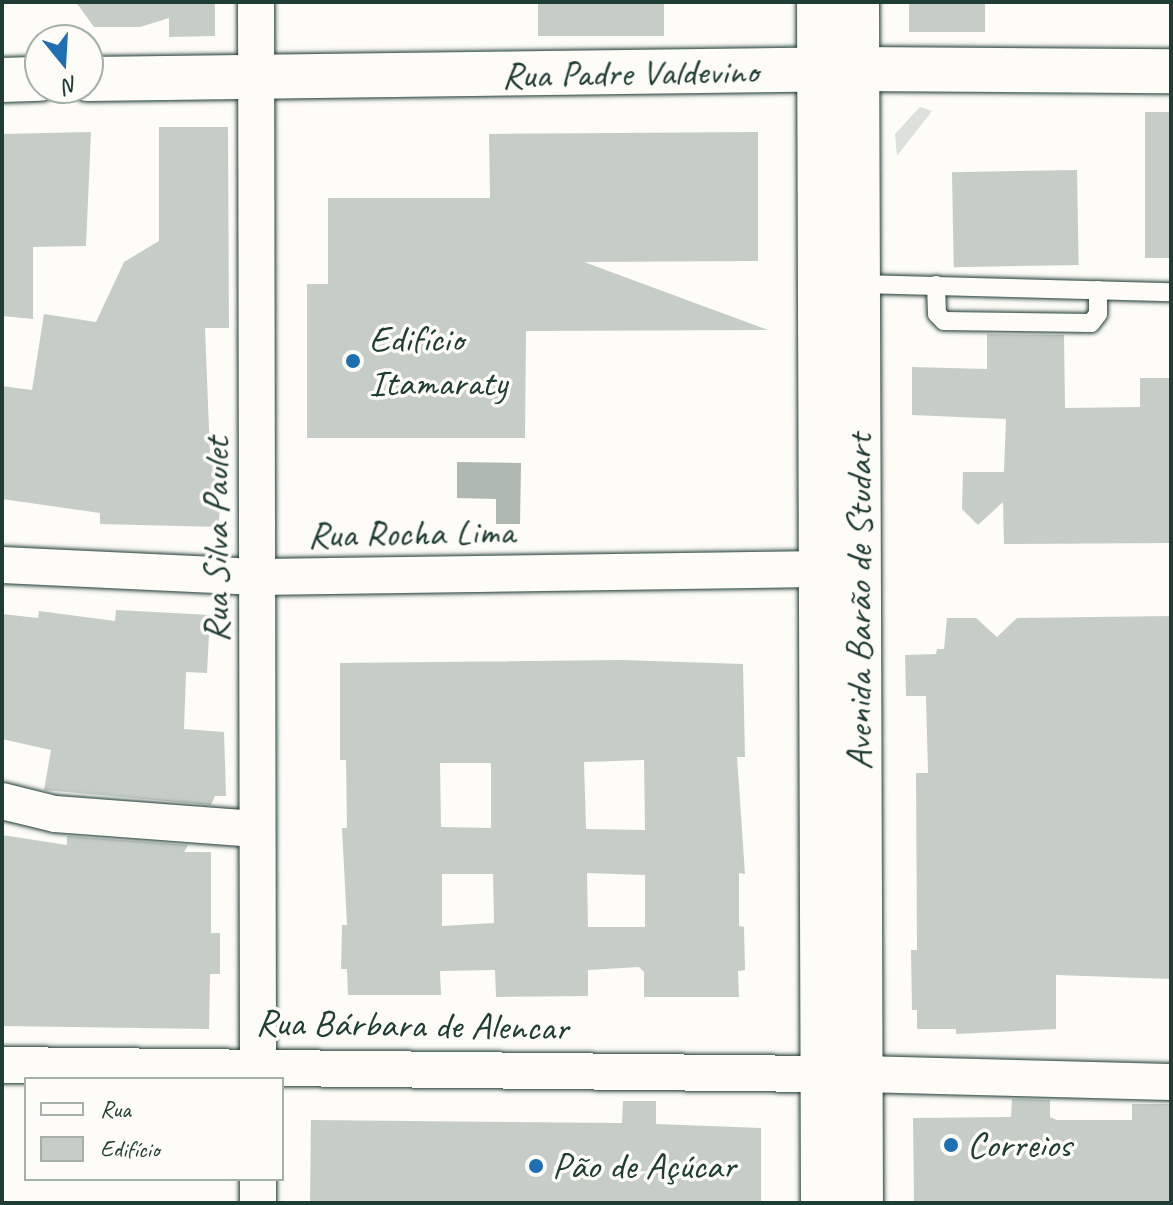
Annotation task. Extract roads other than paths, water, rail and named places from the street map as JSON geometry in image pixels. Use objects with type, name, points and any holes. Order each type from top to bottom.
[{"type":"main road","name":"Avenida Barão de Studart","points":[[819,2],[838,69],[860,284],[841,1074],[823,1203]]},
{"type":"main road","name":"Avenida Barão de Studart","points":[[857,2],[838,69],[821,569],[841,1074],[861,1203]]},
{"type":"main road","name":"Rua Padre Valdevino","points":[[104,79],[838,69],[1171,71]]},
{"type":"main road","points":[[2,80],[24,79]]},
{"type":"street","name":"Rua Silva Paulet","points":[[256,2],[258,577],[255,829],[258,1072]]},
{"type":"street","name":"Rua Rocha Lima","points":[[2,565],[258,577],[821,569]]},
{"type":"street","points":[[2,801],[55,814],[255,829]]},
{"type":"street","name":"Rua Bárbara de Alencar","points":[[2,1065],[258,1072],[841,1074],[1171,1082]]},
{"type":"street","points":[[258,1181],[258,1203]]},
{"type":"lane","points":[[860,284],[1171,292]]},
{"type":"lane","points":[[936,285],[937,314],[944,321],[1091,323],[1098,314],[1098,290]]},
{"type":"place","name":"Edifício Itamaraty","points":[[353,361]]},
{"type":"place","name":"Correios","points":[[951,1145]]},
{"type":"place","name":"Pão de Açúcar","points":[[536,1166]]}]
